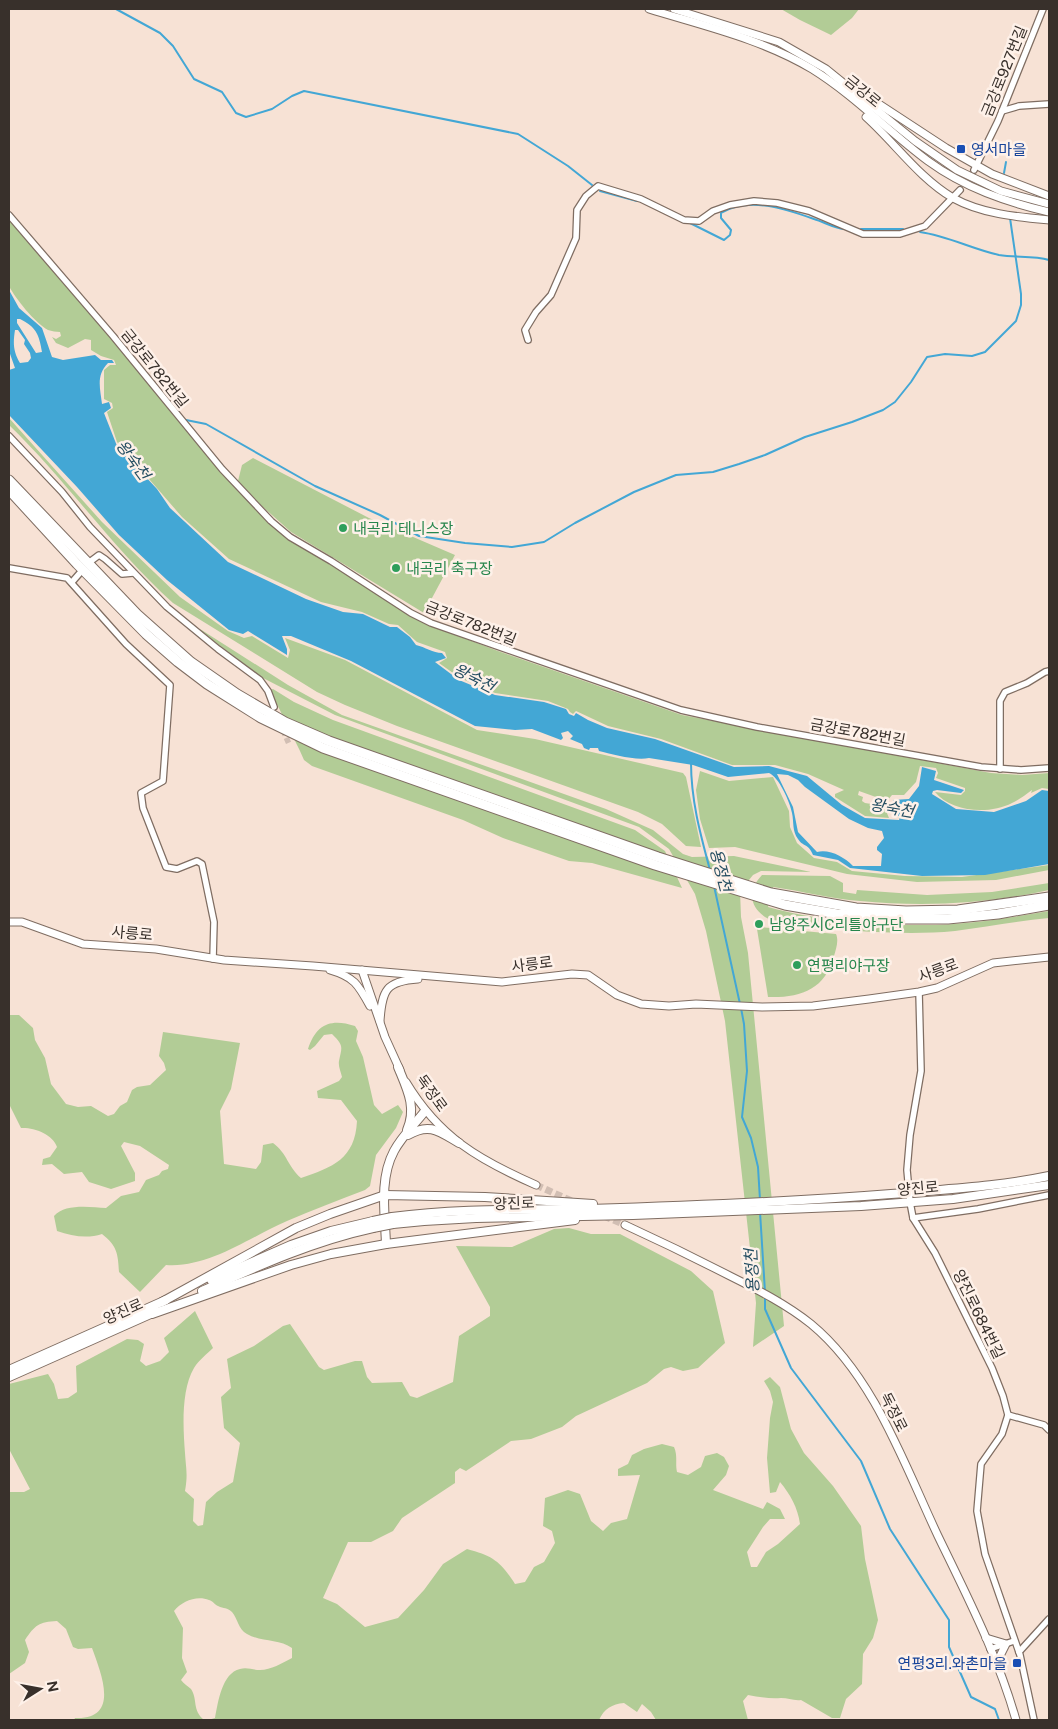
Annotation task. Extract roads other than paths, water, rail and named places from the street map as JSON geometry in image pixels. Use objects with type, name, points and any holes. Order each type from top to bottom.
[{"type":"highway","points":[[9,480],[137,614],[191,662],[237,694],[285,722],[329,741],[656,861]]},
{"type":"highway","points":[[9,490],[77,564],[146,634],[207,684],[261,718],[323,748],[656,861],[770,897],[837,914],[906,919],[948,919],[990,915],[1049,905]]},
{"type":"highway","points":[[770,897],[856,908],[906,911],[958,910],[1049,897]]},
{"type":"main road","points":[[386,1244],[385,1195],[387,1169],[409,1124],[412,1107],[398,1068]]},
{"type":"main road","points":[[402,1138],[426,1111]]},
{"type":"main road","points":[[402,1138],[419,1129],[428,1128],[459,1143]]},
{"type":"main road","name":"양진로","points":[[789,1205],[833,1199],[980,1187],[1049,1176]]},
{"type":"main road","name":"양진로","points":[[393,1221],[633,1215],[737,1207],[910,1202],[953,1199],[1049,1185]]},
{"type":"main road","points":[[162,1302],[296,1228],[385,1195],[485,1197],[624,1207]]},
{"type":"main road","name":"양진로","points":[[9,1370],[291,1245],[331,1231],[393,1221],[420,1213],[624,1207],[737,1207]]},
{"type":"main road","points":[[152,1314],[291,1265],[331,1254],[386,1244],[573,1220],[633,1215]]},
{"type":"main road","name":"양진로","points":[[9,1377],[283,1255],[373,1224]]},
{"type":"street","name":"금강로","points":[[649,9],[764,45],[789,56],[814,70],[922,156],[951,176],[1001,199],[1049,212]]},
{"type":"street","name":"금강로","points":[[674,9],[778,42],[826,69],[915,141],[957,170],[1001,191],[1049,204]]},
{"type":"street","name":"금강로927번길","points":[[976,168],[1002,111],[1043,9]]},
{"type":"street","points":[[826,69],[976,168],[1049,196]]},
{"type":"street","points":[[814,70],[876,126],[921,172],[953,198],[973,207],[994,213],[1049,220]]},
{"type":"street","points":[[1002,111],[1019,106],[1049,104]]},
{"type":"street","points":[[528,340],[525,330],[536,312],[551,295],[576,238],[577,210],[586,196],[598,186],[641,198],[684,220],[699,221],[713,211],[730,205],[754,201],[777,202],[809,212],[863,234],[900,234],[926,226],[960,190]]},
{"type":"street","name":"금강로782번길","points":[[9,215],[113,336],[222,469],[271,521],[290,537],[331,561],[410,613],[431,623],[681,710],[757,727],[1000,769],[1049,768]]},
{"type":"street","points":[[9,436],[62,492],[90,527],[166,607],[260,680],[268,692],[274,707]]},
{"type":"street","points":[[91,560],[99,555],[122,574],[134,573]]},
{"type":"street","points":[[9,568],[67,578],[126,644],[170,685],[163,781],[141,793],[143,808],[166,867],[177,869],[197,861],[202,864],[214,922],[213,959]]},
{"type":"street","points":[[72,582],[79,574]]},
{"type":"street","points":[[1000,769],[1000,701],[1005,692],[1049,671]]},
{"type":"street","name":"사릉로","points":[[9,922],[22,922],[83,944],[156,949],[213,959],[502,982],[572,974],[588,975],[617,995],[641,1004],[669,1006],[696,1004],[813,1006],[919,992],[937,988],[993,963],[1049,957]]},
{"type":"street","points":[[313,966],[344,974],[355,981],[380,1023]]},
{"type":"street","name":"독정로","points":[[362,970],[398,1068],[426,1111],[459,1143],[496,1167],[536,1185]]},
{"type":"street","points":[[380,1023],[383,997],[390,986],[400,980],[438,978]]},
{"type":"street","name":"양진로684번길","points":[[919,992],[920,1072],[910,1135],[908,1170],[910,1202],[914,1218],[938,1259],[992,1368],[1008,1414]]},
{"type":"street","points":[[914,1218],[978,1209],[1049,1195]]},
{"type":"street","name":"독정로","points":[[624,1225],[742,1282],[796,1314],[818,1331],[837,1350],[860,1378],[875,1404],[986,1638],[1016,1720]]},
{"type":"street","points":[[1034,1720],[1019,1652],[985,1554],[977,1511],[981,1464],[1002,1434],[1008,1414],[1044,1425],[1049,1430]]},
{"type":"street","points":[[1019,1652],[1049,1619]]},
{"type":"street","points":[[986,1638],[1006,1644]]},
{"type":"street","points":[[990,1649],[1014,1641]]},
{"type":"street","points":[[996,1664],[1006,1644]]},
{"type":"water","name":"왕숙천","points":[[9,290],[19,308],[42,328],[52,357],[63,360],[95,355],[101,360],[112,360],[114,363],[108,363],[102,372],[100,387],[102,404],[109,402],[111,408],[104,413],[117,446],[157,489],[170,508],[228,562],[306,599],[343,612],[363,614],[390,627],[397,627],[410,637],[416,645],[442,653],[446,658],[435,662],[459,680],[495,695],[544,702],[566,709],[569,714],[574,716],[576,713],[607,728],[655,739],[734,767],[769,766],[807,776],[842,805],[865,818],[899,820],[900,817],[887,808],[894,805],[893,800],[909,799],[919,786],[922,767],[936,771],[934,780],[964,790],[961,793],[933,791],[932,794],[956,809],[994,812],[1026,801],[1042,790],[1049,791],[1049,864],[985,875],[922,876],[850,868],[838,860],[813,855],[800,841],[795,833],[789,803],[777,779],[769,773],[728,777],[693,765],[649,758],[624,757],[599,751],[598,748],[590,748],[589,750],[584,748],[582,744],[570,739],[573,736],[568,731],[561,733],[563,738],[561,740],[532,729],[515,730],[475,726],[351,661],[291,636],[282,636],[287,649],[287,655],[248,631],[243,634],[229,630],[167,580],[119,535],[9,415],[9,370],[15,368],[9,351]],"holes":[[[17,319],[33,328],[40,340],[42,352],[36,353],[17,323]],[[15,330],[18,330],[25,340],[24,344],[31,358],[28,362],[20,363],[14,347]],[[777,774],[788,775],[798,780],[849,819],[868,828],[882,831],[884,838],[877,847],[877,850],[882,854],[881,866],[853,866],[836,855],[822,851],[817,852],[798,832],[793,807]]]},
{"type":"waterway","points":[[116,9],[160,33],[173,46],[194,79],[222,92],[236,113],[246,117],[272,109],[292,96],[304,91],[518,134],[568,166],[592,185]]},
{"type":"waterway","points":[[1004,173],[1006,162]]},
{"type":"waterway","points":[[600,191],[637,201]]},
{"type":"waterway","points":[[690,223],[724,240],[730,235],[731,230],[721,218],[721,213],[743,205],[755,205],[792,211],[844,229]]},
{"type":"waterway","points":[[186,420],[206,424],[315,486],[380,515],[419,536],[465,543],[512,547],[544,542],[575,523],[634,492],[676,475],[713,472],[739,464],[765,455],[805,437],[883,410],[895,402],[927,357],[945,354],[972,356],[985,352],[1016,321],[1021,305],[1010,218]]},
{"type":"waterway","points":[[861,229],[903,229]]},
{"type":"waterway","points":[[920,232],[940,236],[999,255],[1049,260]]},
{"type":"waterway","name":"용정천","points":[[691,762],[694,803],[710,870]]},
{"type":"waterway","name":"용정천","points":[[714,886],[740,1004]]},
{"type":"waterway","name":"용정천","points":[[741,1008],[747,1071],[742,1117],[751,1138],[758,1167],[760,1200]]},
{"type":"waterway","name":"용정천","points":[[760,1212],[765,1292]]},
{"type":"waterway","name":"용정천","points":[[765,1297],[765,1309],[791,1368],[861,1461],[890,1529],[949,1620],[949,1647],[971,1697],[995,1709],[999,1720]]},
{"type":"tunnel","points":[[283,730],[289,744]]},
{"type":"tunnel","points":[[536,1185],[574,1202]]},
{"type":"tunnel","points":[[604,1216],[625,1225]]},
{"type":"place","name":"영서마을","points":[[961,149]]},
{"type":"place","name":"내곡리 테니스장","points":[[343,528]]},
{"type":"place","name":"내곡리 축구장","points":[[396,568]]},
{"type":"place","name":"남양주시C리틀야구단","points":[[759,924]]},
{"type":"place","name":"연평리야구장","points":[[797,965]]},
{"type":"place","name":"연평3리.와촌마을","points":[[1017,1663]]}]
